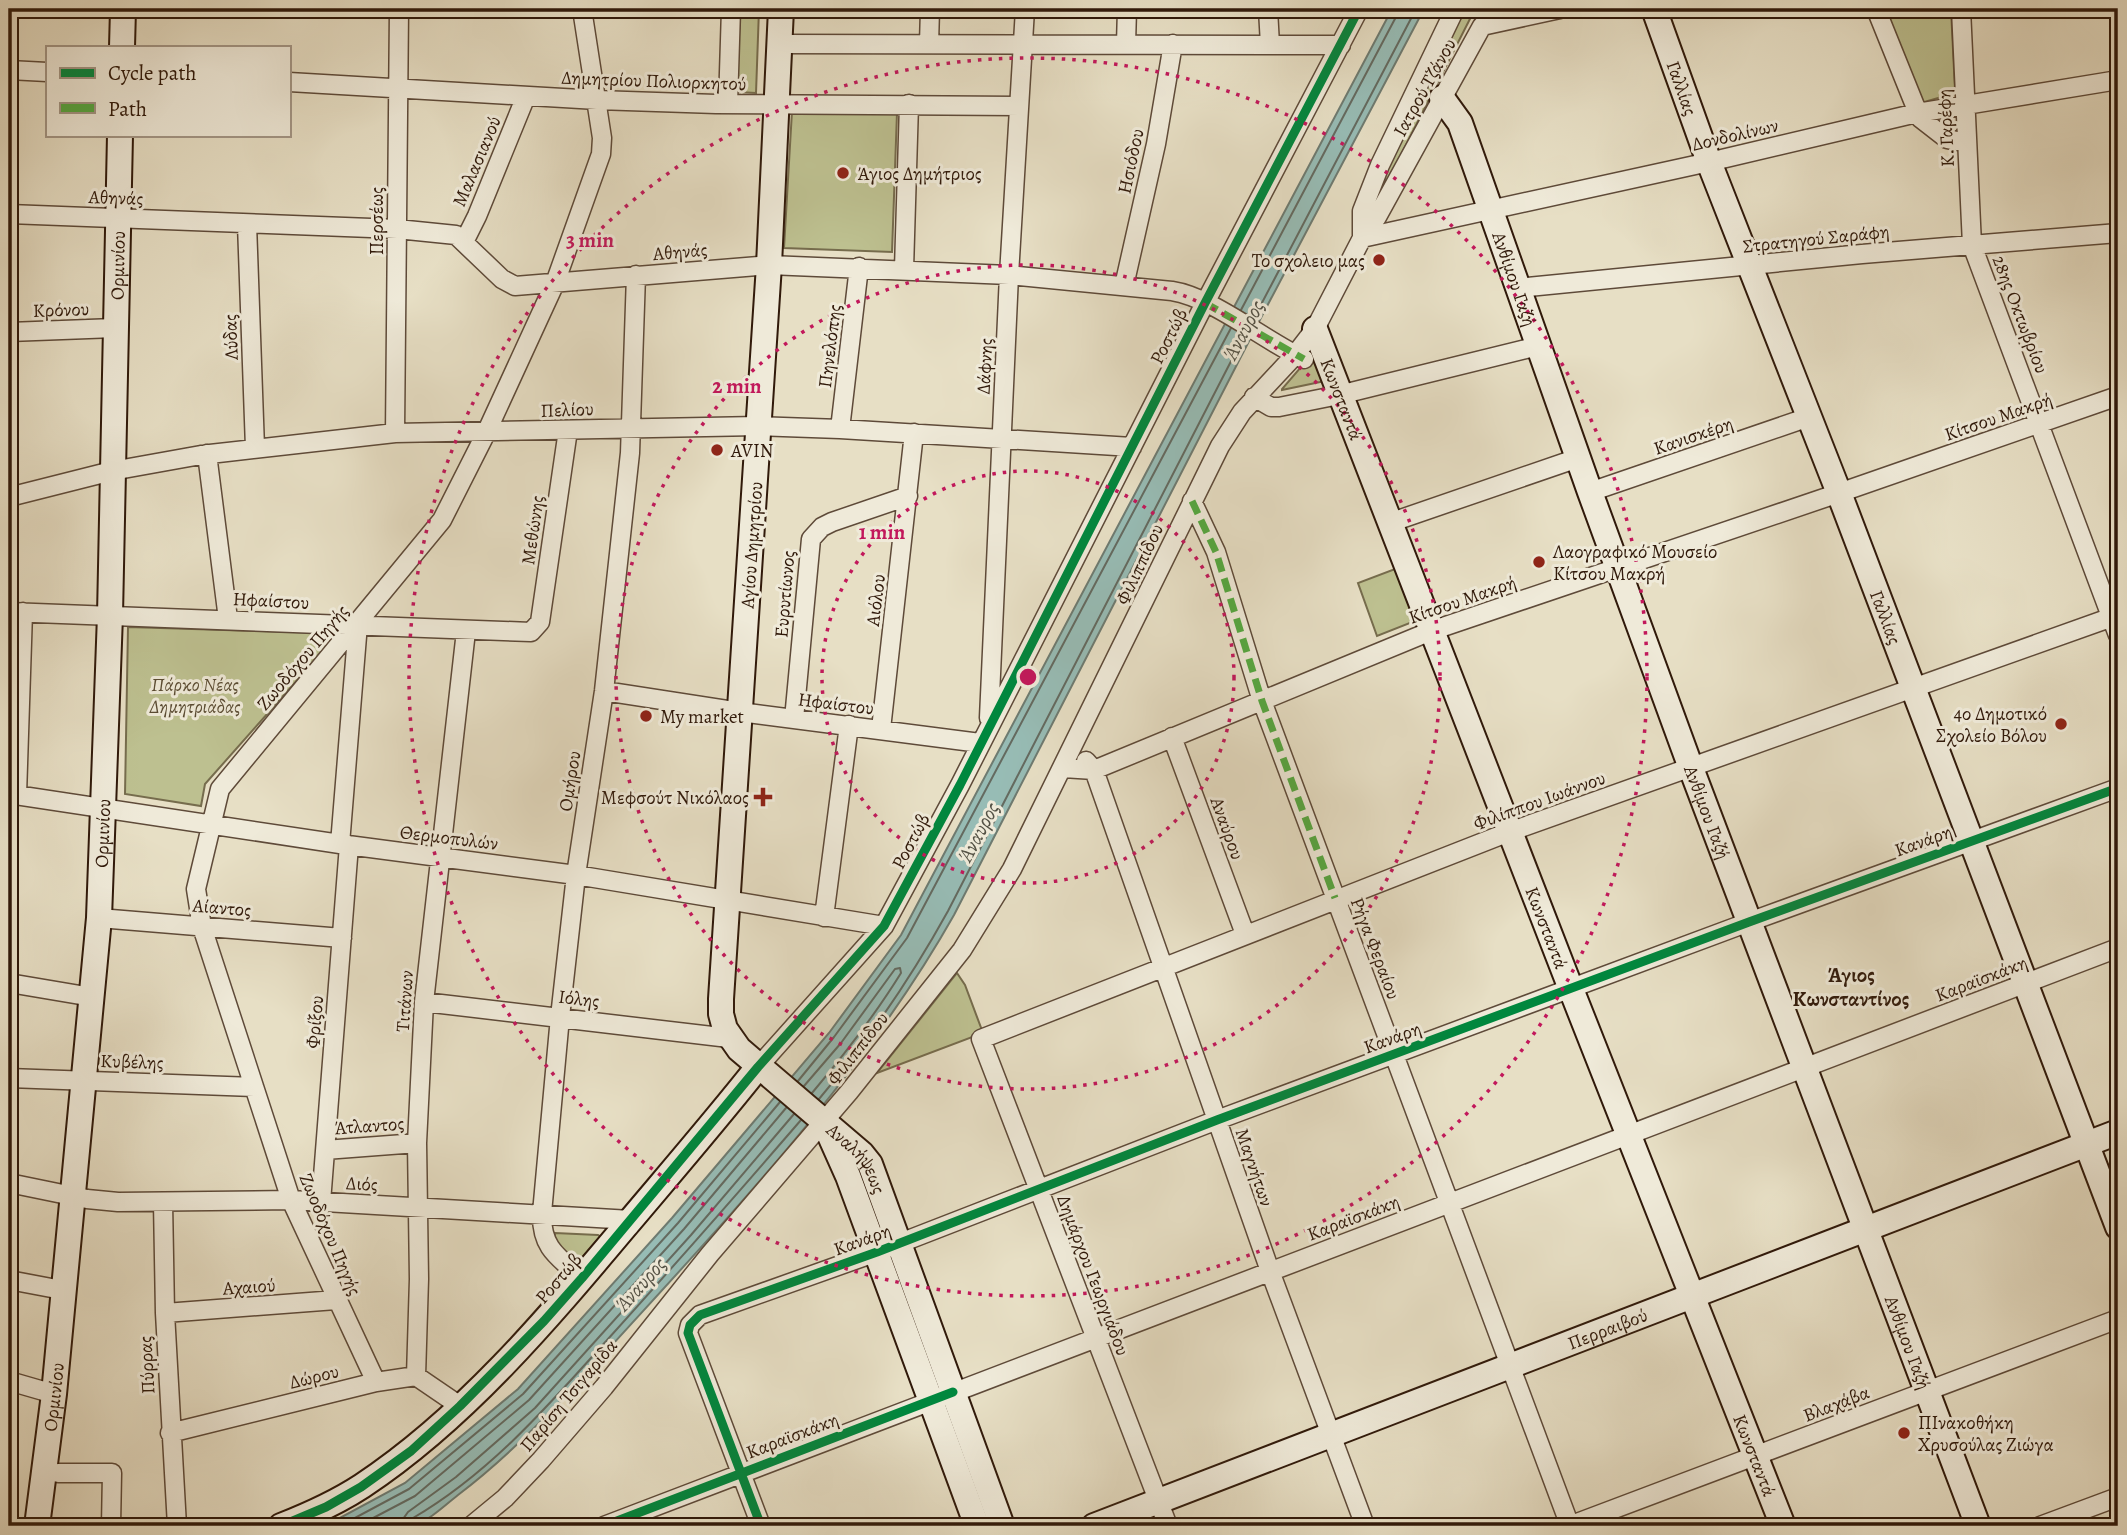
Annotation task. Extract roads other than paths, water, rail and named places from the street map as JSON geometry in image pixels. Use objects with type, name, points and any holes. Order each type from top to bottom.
[{"type":"street","points":[[122,9],[122,46]]},
{"type":"street","name":"Περσέως","points":[[395,433],[399,9]]},
{"type":"street","name":"Ζωοδόχου Πηγής","points":[[376,1382],[291,1200],[202,927],[196,889],[210,823],[223,785],[442,520],[487,431],[555,283],[601,154],[603,138],[582,9]]},
{"type":"street","points":[[728,104],[731,9]]},
{"type":"street","name":"Αγίου Δημητρίου","points":[[729,1038],[721,1014],[726,900],[769,265],[780,9]]},
{"type":"street","points":[[929,44],[930,9]]},
{"type":"street","name":"Δάφνης","points":[[989,725],[1009,275],[1025,9]]},
{"type":"street","points":[[1126,44],[1127,9]]},
{"type":"street","points":[[1268,9],[1270,45]]},
{"type":"street","name":"Ροστώβ","points":[[281,1526],[326,1507],[361,1487],[411,1451],[460,1406],[544,1321],[582,1278],[884,926],[1359,9]]},
{"type":"street","name":"Φιλιππίδου","points":[[822,1120],[973,935],[1012,869],[1220,446],[1254,397],[1315,329],[1362,238],[1362,211],[1380,165],[1455,9]]},
{"type":"street","name":"Ιατρού Τζάνου","points":[[1362,238],[1377,217],[1482,26],[1560,9]]},
{"type":"street","name":"Γαλλίας","points":[[1654,9],[1709,162],[1839,493],[2118,1227]]},
{"type":"street","points":[[1876,9],[1917,113],[1947,139],[1967,139]]},
{"type":"street","name":"Κ. Γαρέφη","points":[[1961,9],[1972,245]]},
{"type":"street","points":[[779,44],[1341,45]]},
{"type":"street","name":"Ησιόδου","points":[[1124,286],[1156,144],[1173,44]]},
{"type":"street","points":[[9,71],[46,72]]},
{"type":"street","name":"Δονδολίνων","points":[[1362,238],[1709,162],[1917,113],[2118,80]]},
{"type":"street","name":"Δημητρίου Πολιορκητού","points":[[290,82],[597,100],[728,104],[1019,106]]},
{"type":"street","name":"Μαλασιανού","points":[[464,242],[526,96]]},
{"type":"street","name":"Ανθίμου Γαζή","points":[[1442,98],[1460,123],[1691,768],[1978,1526]]},
{"type":"street","points":[[904,269],[909,104]]},
{"type":"street","name":"Ορμινίου","points":[[37,1526],[54,1394],[99,918],[110,615],[120,136]]},
{"type":"street","name":"Αθηνάς","points":[[9,214],[452,233],[507,283],[520,286],[769,265],[1009,275],[1182,292],[1293,354]]},
{"type":"street","name":"Λύδας","points":[[247,224],[255,448]]},
{"type":"street","name":"Στρατηγού Σαράφη","points":[[1518,288],[2118,233]]},
{"type":"street","name":"28ης Οκτωβρίου","points":[[1972,245],[2115,617],[2118,635]]},
{"type":"street","name":"Πηνελόπης","points":[[840,429],[859,267]]},
{"type":"street","name":"Ομήρου","points":[[582,1278],[547,1245],[542,1213],[576,875],[604,691],[631,427],[636,275]]},
{"type":"street","name":"Κρόνου","points":[[9,332],[116,328]]},
{"type":"street","name":"Κωνσταντά","points":[[1315,329],[1570,989],[1783,1526]]},
{"type":"street","points":[[1254,397],[1271,407],[1279,407],[1538,346]]},
{"type":"street","name":"Κίτσου Μακρή","points":[[1063,768],[1094,770],[1431,631],[2118,396]]},
{"type":"street","name":"Κανισκέρη","points":[[1590,492],[1809,417]]},
{"type":"street","name":"Πελίου","points":[[9,497],[112,471],[207,454],[395,433],[758,426],[1132,447]]},
{"type":"street","name":"Μεθώνης","points":[[531,632],[540,622],[568,430]]},
{"type":"street","name":"Αιόλου","points":[[881,729],[914,433]]},
{"type":"street","points":[[207,454],[228,619]]},
{"type":"street","points":[[1389,523],[1578,458]]},
{"type":"street","name":"Ευρυτίωνος","points":[[794,719],[811,539],[822,527],[832,522],[908,496]]},
{"type":"street","name":"Ρήγα Φεραίου","points":[[1192,501],[1216,552],[1262,701],[1570,1526]]},
{"type":"street","points":[[13,794],[16,612]]},
{"type":"street","name":"Ηφαίστου","points":[[16,612],[531,632]]},
{"type":"street","name":"Φιλίππου Ιωάννου","points":[[981,1039],[1335,898],[1510,832],[2115,617]]},
{"type":"street","name":"Φρίξου","points":[[321,1202],[342,938],[344,844],[358,624]]},
{"type":"street","name":"Τιτάνων","points":[[416,1376],[417,1143],[424,1002],[466,631]]},
{"type":"street","name":"Ηφαίστου","points":[[604,691],[740,712],[980,743]]},
{"type":"street","points":[[824,917],[849,725]]},
{"type":"street","name":"Αναύρου","points":[[1172,737],[1245,934]]},
{"type":"street","name":"Μαγνήτων","points":[[1073,748],[1094,770],[1269,1271],[1365,1526]]},
{"type":"street","name":"Κανάρη","points":[[742,1472],[688,1333],[690,1325],[700,1315],[888,1248],[1217,1121],[1749,922],[2118,788]]},
{"type":"street","name":"Θερμοπυλών","points":[[13,794],[439,858],[576,875],[884,926]]},
{"type":"street","name":"Αίαντος","points":[[99,918],[342,938]]},
{"type":"street","name":"Καραϊσκάκη","points":[[604,1526],[2118,948]]},
{"type":"street","points":[[9,983],[92,997]]},
{"type":"street","name":"Ιόλης","points":[[424,1002],[729,1038]]},
{"type":"street","points":[[729,1038],[761,1070],[822,1120]]},
{"type":"street","name":"Δημάρχου Γεωργιάδου","points":[[981,1039],[1168,1526]]},
{"type":"street","name":"Κυβέλης","points":[[9,1078],[254,1087]]},
{"type":"street","name":"Αναλήψεως","points":[[822,1120],[848,1176],[888,1248],[942,1396],[1002,1526]]},
{"type":"street","name":"Παρίση Τσιγαρίδα","points":[[471,1526],[505,1498],[604,1388],[710,1254],[822,1120]]},
{"type":"street","name":"Περραιβού","points":[[1094,1526],[2118,1132]]},
{"type":"street","name":"Άτλαντος","points":[[325,1150],[417,1143]]},
{"type":"street","name":"Διός","points":[[9,1183],[102,1201],[291,1200],[631,1220]]},
{"type":"street","name":"Πύρρας","points":[[163,1202],[170,1433],[177,1526]]},
{"type":"street","points":[[9,1280],[62,1290]]},
{"type":"street","name":"Αχαιού","points":[[165,1313],[336,1300]]},
{"type":"street","name":"Βλαχάβα","points":[[1570,1526],[2118,1318]]},
{"type":"street","points":[[51,1526],[66,1379],[57,1353]]},
{"type":"street","points":[[416,1376],[460,1406]]},
{"type":"street","name":"Δώρου","points":[[170,1433],[376,1382],[416,1376]]},
{"type":"street","points":[[9,1381],[54,1394]]},
{"type":"street","name":"Αναλήψεως","points":[[942,1396],[977,1526]]},
{"type":"street","points":[[742,1472],[761,1526]]},
{"type":"street","points":[[58,1474],[112,1473],[111,1526]]},
{"type":"street","points":[[2040,1526],[2118,1497]]},
{"type":"water","name":"Άναυρος","points":[[1392,9],[1424,9],[1265,310],[954,915],[880,1030],[839,1085],[751,1191],[576,1384],[500,1460],[437,1512],[415,1525],[385,1528],[325,1526],[405,1483],[518,1389],[672,1218],[829,1033],[901,935]]},
{"type":"place","name":"Άγιος Δημήτριος","points":[[843,173]]},
{"type":"place","name":"Το σχολειο μας","points":[[1379,260]]},
{"type":"place","name":"AVIN","points":[[717,450]]},
{"type":"place","name":"Λαογραφικό Μουσείο Κίτσου Μακρή","points":[[1539,562]]},
{"type":"place","name":"My market","points":[[646,716]]},
{"type":"place","name":"4ο Δημοτικό Σχολείο Βόλου","points":[[2061,724]]},
{"type":"place","name":"Μεφσούτ Νικόλαος","points":[[763,797]]},
{"type":"place","name":"ΠΙνακοθήκη Χρυσούλας Ζιώγα","points":[[1904,1433]]},
{"type":"district","name":"Άγιος Κωνσταντίνος","points":[[1851,987]]},
{"type":"park label","name":"Πάρκο Νέας Δημητριάδας","points":[[195,695]]}]
